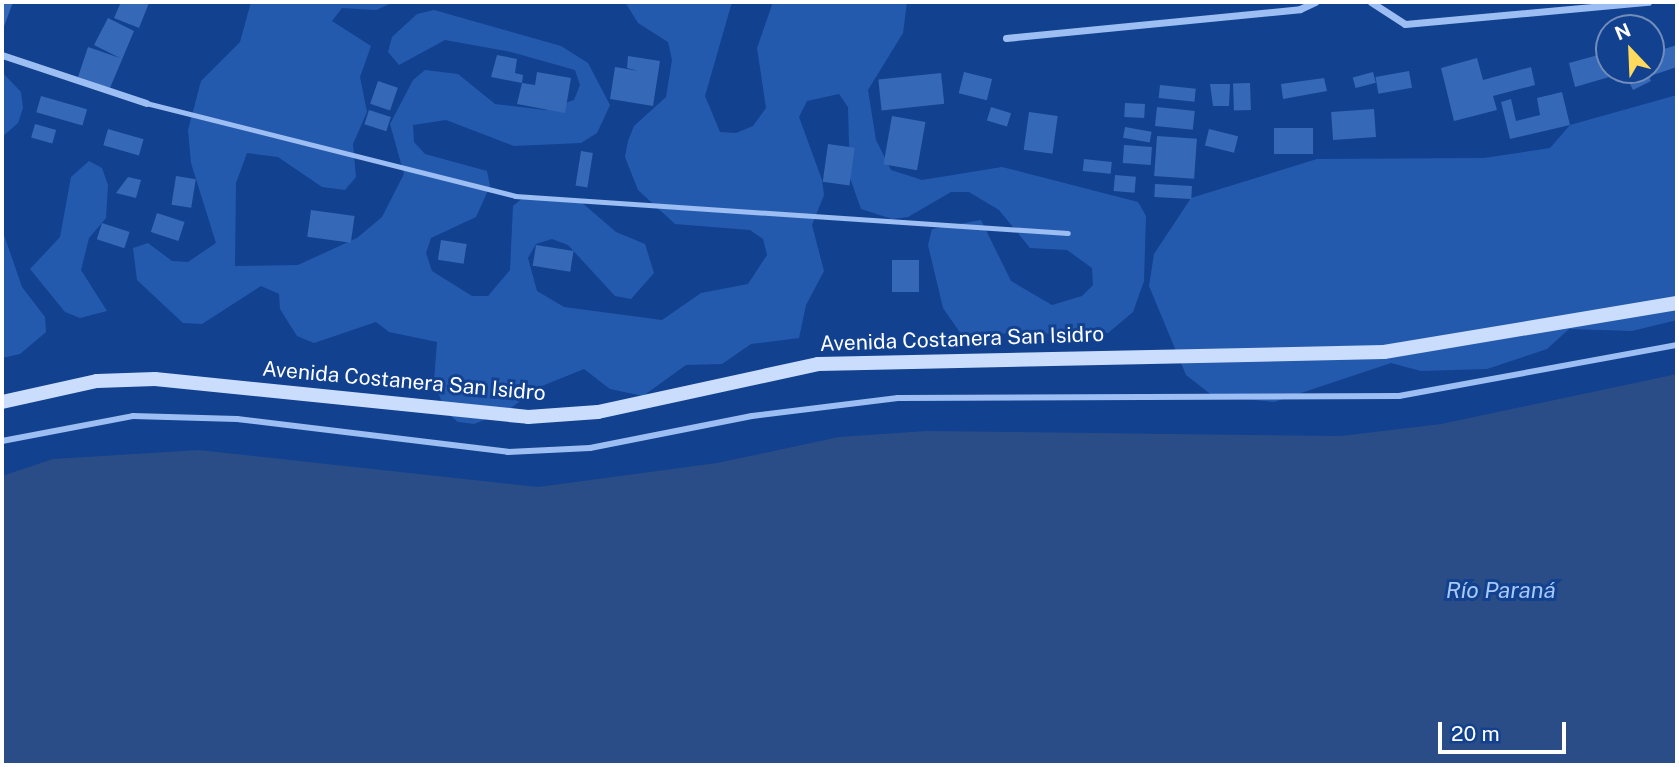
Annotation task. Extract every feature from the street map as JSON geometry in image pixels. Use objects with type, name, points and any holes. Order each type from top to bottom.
[{"type":"main road","name":"Avenida Costanera San Isidro","points":[[2,402],[97,381],[155,379],[528,417],[598,412],[818,364],[1384,352],[1677,303]]},
{"type":"street","points":[[1006,38],[1300,9],[1315,2]]},
{"type":"street","points":[[1371,2],[1405,24],[1648,2]]},
{"type":"street","points":[[2,55],[146,103]]},
{"type":"street","points":[[2,441],[133,416],[237,419],[508,452],[590,448],[752,416],[898,398],[1399,396],[1677,345]]},
{"type":"lane","points":[[146,103],[515,196],[1068,233]]},
{"type":"shaded area","points":[[251,2],[394,2],[376,10],[342,8],[332,21],[371,46],[360,77],[367,112],[353,144],[356,177],[345,190],[322,187],[278,157],[247,153],[236,183],[235,266],[298,265],[357,238],[382,217],[404,174],[390,124],[413,80],[425,70],[458,74],[495,104],[545,110],[574,100],[580,85],[575,70],[511,52],[445,40],[399,65],[388,52],[392,37],[417,14],[434,10],[561,46],[588,63],[610,105],[597,133],[581,143],[514,146],[446,120],[413,125],[414,142],[425,154],[487,171],[490,186],[476,217],[431,238],[426,253],[432,271],[472,296],[488,296],[510,270],[513,206],[525,196],[580,201],[616,232],[645,244],[654,273],[631,299],[615,296],[568,245],[552,239],[536,244],[528,258],[537,291],[564,307],[662,320],[701,293],[748,284],[767,255],[763,239],[750,230],[675,224],[638,190],[625,157],[628,141],[634,126],[666,97],[672,60],[668,42],[638,23],[625,2],[732,2],[705,96],[720,132],[736,133],[753,126],[766,108],[757,48],[773,2],[907,2],[903,33],[868,90],[876,140],[891,170],[922,180],[1002,167],[1138,202],[1146,216],[1144,281],[1133,312],[1108,333],[961,334],[943,308],[928,245],[932,229],[981,220],[1011,281],[1052,305],[1082,296],[1093,285],[1092,268],[1067,250],[1030,248],[999,210],[969,192],[951,192],[908,217],[892,219],[861,209],[850,178],[848,107],[839,94],[807,101],[799,117],[822,180],[824,195],[812,225],[824,271],[806,305],[799,338],[751,344],[722,364],[686,365],[643,396],[610,389],[584,369],[537,388],[507,411],[474,424],[458,422],[445,411],[434,381],[437,342],[389,332],[376,322],[314,343],[297,336],[280,309],[279,294],[261,286],[202,324],[183,323],[137,280],[133,248],[148,243],[172,261],[188,262],[216,243],[191,163],[188,130],[201,81],[240,42]]},
{"type":"shaded area","points":[[2,72],[21,92],[23,108],[18,123],[2,137]]},
{"type":"shaded area","points":[[1677,95],[1677,320],[1632,331],[1569,329],[1547,349],[1487,369],[1421,371],[1391,363],[1274,402],[1213,396],[1186,375],[1149,286],[1154,254],[1191,198],[1317,159],[1484,158],[1550,148],[1570,125]]},
{"type":"shaded area","points":[[89,161],[102,168],[108,185],[106,218],[89,238],[81,270],[107,311],[80,318],[65,312],[30,269],[60,237],[71,177]]},
{"type":"shaded area","points":[[2,229],[22,287],[45,317],[46,332],[20,354],[2,358]]},
{"type":"water","name":"Río Paraná","points":[[1677,374],[1677,765],[2,765],[2,476],[53,459],[199,450],[538,487],[717,463],[839,437],[926,431],[1341,436],[1441,424]]},
{"type":"building","points":[[2,2],[13,2],[2,32]]},
{"type":"building","points":[[121,2],[149,3],[139,28],[114,18]]},
{"type":"building","points":[[108,18],[134,31],[110,88],[78,77],[88,47],[120,58],[94,45]]},
{"type":"building","points":[[1677,45],[1677,67],[1665,71],[1665,49]]},
{"type":"building","points":[[497,55],[517,59],[515,73],[523,75],[522,83],[491,77]]},
{"type":"building","points":[[628,56],[660,61],[653,106],[610,99],[615,67],[639,71],[627,68]]},
{"type":"building","points":[[1595,56],[1595,81],[1575,87],[1569,63]]},
{"type":"building","points":[[1477,58],[1483,80],[1531,67],[1535,85],[1493,96],[1497,110],[1454,121],[1441,68]]},
{"type":"building","points":[[1409,71],[1412,88],[1378,94],[1376,77]]},
{"type":"building","points":[[537,72],[571,78],[565,113],[517,104],[522,83],[535,85]]},
{"type":"building","points":[[964,72],[992,79],[987,100],[959,93]]},
{"type":"building","points":[[1373,72],[1376,83],[1356,88],[1353,77]]},
{"type":"building","points":[[941,73],[944,104],[882,110],[878,80]]},
{"type":"building","points":[[1324,78],[1327,91],[1283,99],[1281,84]]},
{"type":"building","points":[[378,81],[398,88],[390,111],[370,104]]},
{"type":"building","points":[[1250,83],[1251,110],[1234,111],[1233,84]]},
{"type":"building","points":[[1210,84],[1230,84],[1229,106],[1213,106]]},
{"type":"building","points":[[1630,84],[1645,84],[1633,90]]},
{"type":"building","points":[[1160,85],[1196,89],[1194,102],[1159,98]]},
{"type":"building","points":[[1562,92],[1570,125],[1510,139],[1501,102],[1511,99],[1516,121],[1540,115],[1537,98]]},
{"type":"building","points":[[41,96],[87,109],[82,126],[36,112]]},
{"type":"building","points":[[1125,103],[1145,104],[1144,118],[1124,117]]},
{"type":"building","points":[[991,107],[1011,113],[1007,127],[987,120]]},
{"type":"building","points":[[1157,107],[1195,111],[1193,130],[1155,126]]},
{"type":"building","points":[[1374,109],[1376,137],[1333,140],[1331,112]]},
{"type":"building","points":[[369,110],[391,117],[386,131],[364,124]]},
{"type":"building","points":[[1029,112],[1058,116],[1052,154],[1024,150]]},
{"type":"building","points":[[892,116],[925,122],[917,170],[883,164]]},
{"type":"building","points":[[35,124],[56,130],[52,144],[31,137]]},
{"type":"building","points":[[1125,127],[1152,132],[1150,143],[1123,138]]},
{"type":"building","points":[[1274,128],[1313,128],[1313,154],[1274,154]]},
{"type":"building","points":[[108,129],[144,139],[139,156],[103,145]]},
{"type":"building","points":[[1209,129],[1238,136],[1234,153],[1205,145]]},
{"type":"building","points":[[1157,136],[1197,139],[1194,179],[1154,176]]},
{"type":"building","points":[[828,144],[855,148],[849,185],[823,182]]},
{"type":"building","points":[[1124,145],[1152,147],[1151,165],[1123,163]]},
{"type":"building","points":[[581,151],[593,153],[587,187],[576,186]]},
{"type":"building","points":[[1084,159],[1112,162],[1111,174],[1083,171]]},
{"type":"building","points":[[1115,175],[1136,177],[1135,193],[1114,191]]},
{"type":"building","points":[[176,176],[196,179],[191,208],[171,205]]},
{"type":"building","points":[[128,177],[141,180],[136,198],[116,193]]},
{"type":"building","points":[[1155,184],[1192,186],[1191,199],[1154,197]]},
{"type":"building","points":[[311,210],[355,216],[351,243],[307,237]]},
{"type":"building","points":[[157,213],[185,222],[178,241],[151,232]]},
{"type":"building","points":[[102,223],[130,232],[124,248],[97,239]]},
{"type":"building","points":[[441,240],[467,244],[464,264],[438,260]]},
{"type":"building","points":[[536,245],[574,251],[570,272],[533,266]]},
{"type":"building","points":[[892,260],[919,260],[919,292],[892,292]]}]
